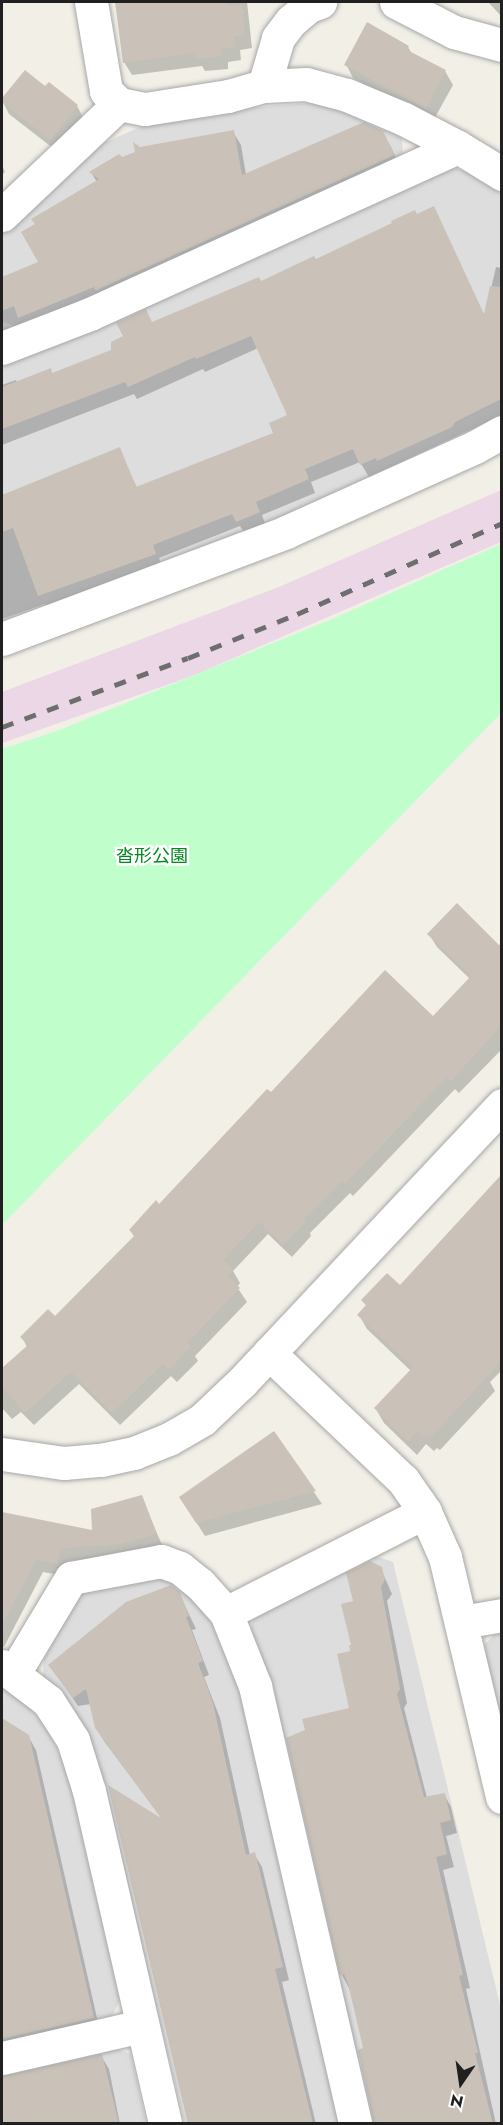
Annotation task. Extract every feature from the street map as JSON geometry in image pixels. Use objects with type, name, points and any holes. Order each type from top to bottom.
[{"type":"street","points":[[92,2],[106,91],[119,104],[145,109],[228,96],[264,86],[306,84],[347,95],[404,119],[458,147],[501,174]]},
{"type":"street","points":[[264,86],[278,39],[291,21],[309,6],[320,2]]},
{"type":"street","points":[[396,2],[428,10],[454,32],[501,45]]},
{"type":"street","points":[[2,214],[119,104]]},
{"type":"street","points":[[2,348],[81,318],[458,147]]},
{"type":"street","points":[[2,639],[286,531],[475,447],[501,432]]},
{"type":"street","points":[[2,1454],[63,1463],[101,1460],[134,1453],[169,1439],[203,1419],[269,1353],[501,1105]]},
{"type":"street","points":[[269,1353],[403,1480],[425,1512],[445,1557],[501,1797]]},
{"type":"street","points":[[226,1613],[425,1512]]},
{"type":"street","points":[[165,2124],[89,1791],[73,1740],[48,1701],[8,1670],[71,1578],[161,1562],[180,1568],[200,1584],[226,1613],[255,1686],[355,2124]]},
{"type":"street","points":[[462,1622],[501,1615]]},
{"type":"street","points":[[2,2058],[142,2026]]},
{"type":"shaded area","points":[[309,103],[344,110],[402,138],[403,158],[21,328],[2,322],[2,233],[97,146],[140,127],[258,107]]},
{"type":"shaded area","points":[[452,168],[471,172],[501,192],[501,417],[279,518],[2,622],[2,360],[423,175]]},
{"type":"shaded area","points":[[501,490],[501,542],[192,676],[2,743],[2,692],[279,587]]},
{"type":"shaded area","points":[[373,1555],[393,1562],[501,2009],[501,2123],[367,2123],[250,1634],[254,1613]]},
{"type":"shaded area","points":[[157,1574],[177,1577],[202,1603],[224,1640],[241,1683],[340,2123],[185,2123],[105,1798],[64,1700],[43,1676],[44,1650],[84,1588]]},
{"type":"shaded area","points":[[501,1628],[501,1742],[482,1662],[485,1644]]},
{"type":"shaded area","points":[[2,1682],[20,1697],[44,1724],[67,1768],[120,2000],[110,2020],[2,2045]]},
{"type":"shaded area","points":[[114,2048],[131,2054],[146,2123],[2,2124],[2,2070]]},
{"type":"green space","name":"沓形公園","points":[[501,544],[501,713],[2,1225],[2,749],[57,731],[337,617]]},
{"type":"building","points":[[115,2],[228,2],[228,6],[242,5],[245,35],[234,37],[235,48],[221,49],[222,56],[196,59],[195,53],[123,63]]},
{"type":"building","points":[[367,22],[409,46],[407,50],[446,70],[426,109],[344,65]]},
{"type":"building","points":[[25,70],[45,86],[49,82],[78,105],[50,140],[2,102],[2,98]]},
{"type":"building","points":[[364,122],[383,131],[395,155],[96,291],[94,287],[18,318],[14,306],[2,311],[2,277],[38,262],[21,232],[35,224],[31,219],[99,179],[89,172],[119,154],[122,157],[135,152],[133,142],[140,147],[234,130],[242,175]]},
{"type":"building","points":[[434,206],[484,314],[490,286],[501,287],[501,399],[455,422],[452,427],[377,461],[376,458],[360,465],[353,449],[305,469],[309,479],[256,502],[260,512],[236,522],[232,514],[153,545],[156,554],[38,596],[13,528],[2,532],[2,495],[120,447],[136,487],[273,433],[269,423],[287,415],[251,336],[196,359],[195,357],[128,387],[125,382],[2,429],[2,387],[51,368],[52,373],[111,350],[111,342],[123,336],[116,323],[146,309],[152,322],[259,277],[261,281],[314,256],[316,259],[415,210],[417,214]]},
{"type":"building","points":[[457,903],[500,946],[501,944],[501,1026],[451,1081],[447,1077],[345,1184],[342,1181],[303,1220],[305,1222],[283,1245],[259,1222],[223,1260],[233,1269],[228,1276],[240,1288],[187,1343],[191,1347],[169,1370],[163,1364],[112,1413],[71,1372],[25,1413],[2,1387],[2,1368],[28,1345],[20,1337],[48,1309],[55,1316],[135,1235],[129,1230],[156,1200],[159,1204],[267,1089],[271,1092],[385,970],[433,1016],[471,976],[427,934]]},
{"type":"building","points":[[501,1175],[501,1362],[431,1437],[428,1435],[425,1438],[418,1431],[408,1441],[374,1408],[413,1367],[357,1315],[366,1305],[361,1300],[387,1273],[400,1285]]},
{"type":"building","points":[[274,1431],[316,1491],[196,1523],[179,1497]]},
{"type":"building","points":[[142,1495],[157,1534],[121,1544],[61,1548],[58,1564],[36,1560],[2,1626],[2,1512],[92,1530],[91,1509]]},
{"type":"building","points":[[370,1561],[382,1567],[385,1580],[381,1587],[400,1689],[397,1694],[424,1797],[445,1793],[451,1820],[440,1823],[447,1854],[436,1857],[463,1975],[459,1976],[478,2053],[475,2053],[493,2124],[374,2124],[358,2050],[363,2048],[348,1983],[344,1974],[340,1976],[286,1738],[305,1730],[302,1719],[349,1708],[337,1654],[350,1651],[349,1645],[351,1645],[341,1604],[353,1601],[346,1573]]},
{"type":"building","points":[[171,1585],[180,1592],[189,1616],[186,1617],[203,1661],[198,1663],[213,1703],[246,1855],[255,1852],[283,1967],[275,1969],[313,2124],[188,2124],[108,1785],[161,1818],[95,1728],[86,1689],[73,1698],[48,1665],[126,1602]]},
{"type":"building","points":[[2,1718],[29,1735],[94,2018],[2,2039]]},
{"type":"building","points":[[102,2054],[119,2124],[2,2124],[2,2076]]},
{"type":"railway","points":[[2,727],[188,658],[297,614],[502,523]]}]
